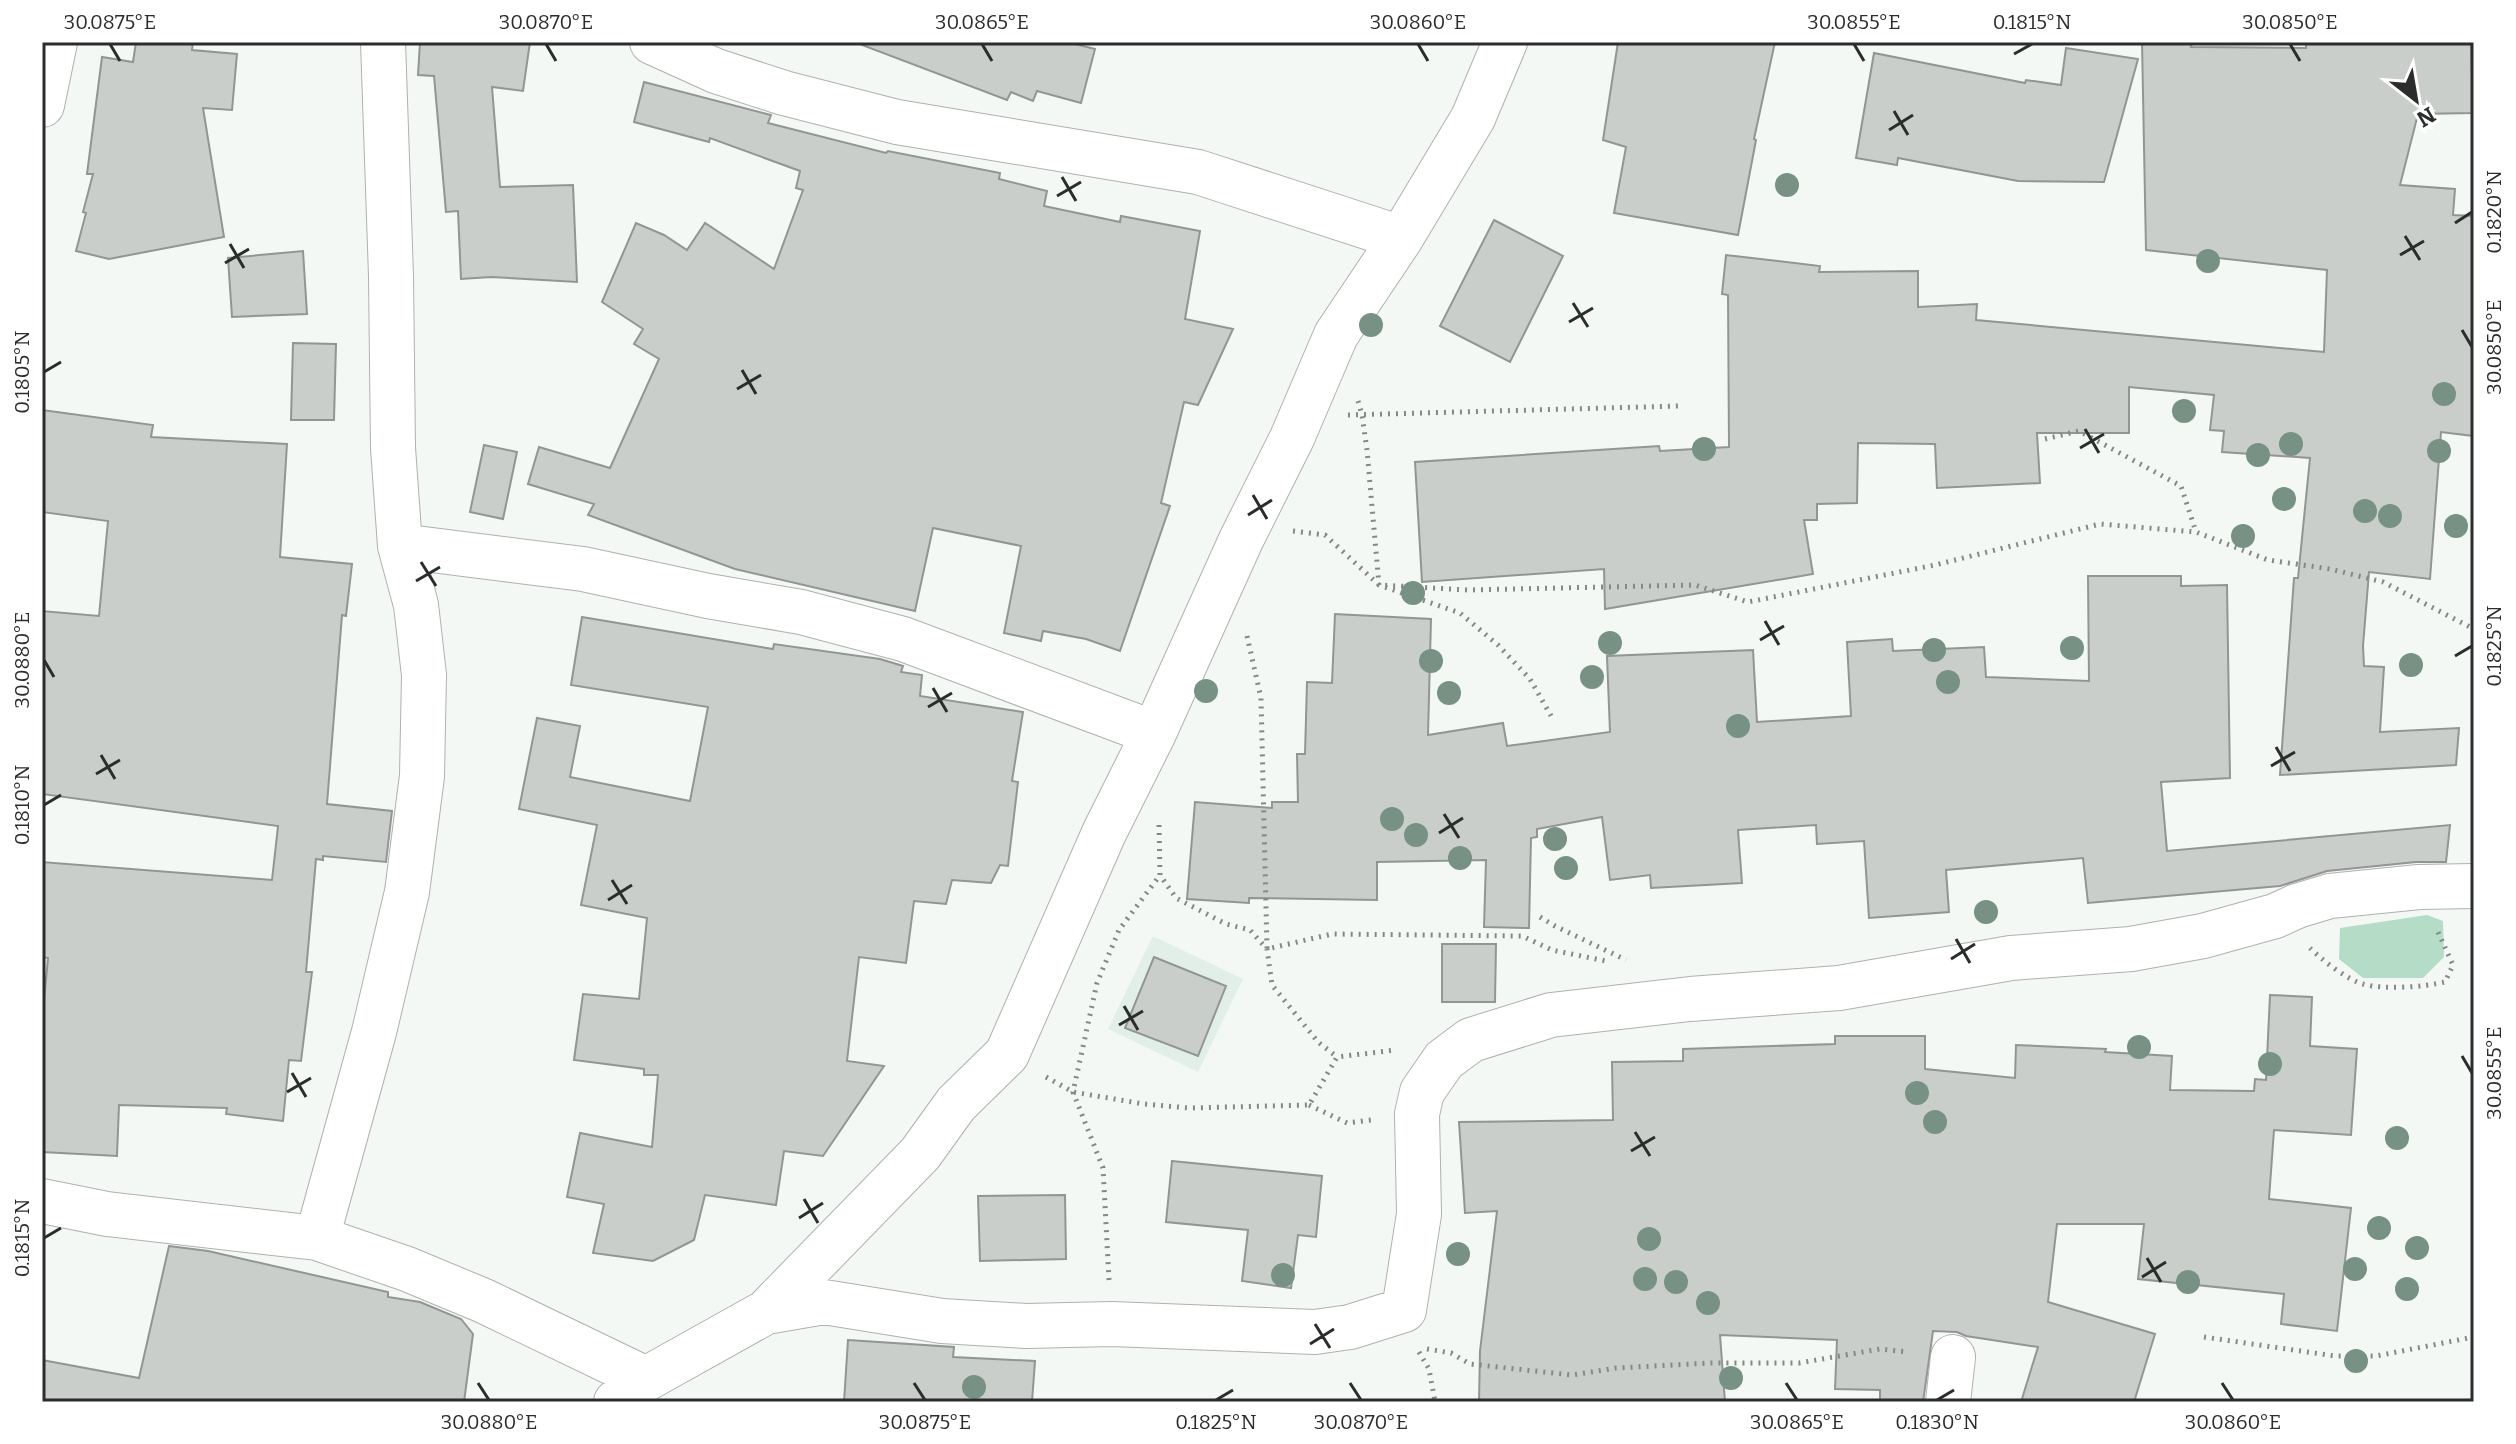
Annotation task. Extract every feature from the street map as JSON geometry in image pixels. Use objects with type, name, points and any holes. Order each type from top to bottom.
[{"type":"street","points":[[42,105],[55,42]]},
{"type":"street","points":[[317,1238],[374,1032],[407,892],[422,776],[424,675],[416,605],[400,546],[393,448],[383,42]]},
{"type":"street","points":[[652,42],[716,71],[784,93],[897,122],[1198,172],[1401,238]]},
{"type":"street","points":[[42,1201],[107,1214],[317,1238],[407,1269],[484,1301],[631,1390],[766,1312],[911,1164],[956,1104],[1007,1054],[1104,833],[1292,438],[1336,335],[1401,238],[1473,118],[1505,42]]},
{"type":"street","points":[[400,546],[583,569],[801,612],[903,639],[1154,733]]},
{"type":"street","points":[[766,1312],[824,1302],[942,1321],[1026,1326],[1112,1324],[1315,1332],[1350,1327],[1404,1310],[1419,1214],[1417,1114],[1422,1092],[1444,1060],[1471,1040],[1551,1015],[1690,999],[1839,988],[2011,958],[2131,949],[2203,936],[2275,916],[2330,896],[2419,887],[2474,886]]},
{"type":"street","points":[[1948,1402],[1953,1357]]},
{"type":"path","points":[[1336,335],[1362,415],[1379,585]]},
{"type":"path","points":[[1292,438],[1347,415],[1679,406]]},
{"type":"path","points":[[2045,439],[2079,431],[2181,486],[2196,532]]},
{"type":"path","points":[[1241,540],[1252,524],[1325,535],[1379,585],[1460,613],[1498,645],[1530,679],[1554,721]]},
{"type":"path","points":[[1379,585],[1468,590],[1695,585],[1748,602],[1935,565],[2100,524],[2196,532],[2268,560],[2330,569],[2383,582],[2474,629]]},
{"type":"path","points":[[1245,624],[1261,698],[1267,949],[1272,985],[1318,1042],[1337,1057],[1396,1050]]},
{"type":"path","points":[[1159,811],[1160,875],[1176,898],[1226,924],[1250,930],[1267,949]]},
{"type":"path","points":[[1112,1324],[1103,1168],[1073,1092],[1097,983],[1119,930],[1160,875]]},
{"type":"path","points":[[2275,916],[2324,961],[2362,984],[2422,988],[2445,982],[2453,965],[2419,887]]},
{"type":"path","points":[[1267,949],[1332,934],[1522,936],[1552,950],[1630,964],[1540,917]]},
{"type":"path","points":[[1007,1054],[1073,1092],[1144,1104],[1189,1108],[1309,1105],[1347,1123],[1417,1114]]},
{"type":"path","points":[[1309,1105],[1337,1057]]},
{"type":"path","points":[[2204,1337],[2335,1356],[2376,1356],[2474,1337]]},
{"type":"path","points":[[1435,1402],[1429,1369],[1417,1348],[1451,1353],[1470,1364],[1572,1375],[1616,1368],[1711,1363],[1799,1363],[1880,1349],[1953,1357]]},
{"type":"shaded area","points":[[1153,936],[1243,979],[1198,1072],[1108,1029]]},
{"type":"green space","points":[[2427,915],[2443,921],[2444,957],[2423,978],[2363,978],[2339,959],[2340,928]]},
{"type":"building","points":[[136,42],[193,42],[192,50],[237,54],[232,110],[203,108],[224,237],[109,259],[76,251],[93,174],[87,174],[102,57],[133,62]]},
{"type":"building","points":[[420,42],[530,42],[523,91],[492,87],[500,187],[573,185],[577,282],[491,277],[461,279],[458,211],[446,212],[434,76],[418,75]]},
{"type":"building","points":[[863,42],[1067,42],[1095,49],[1081,103],[1037,91],[1033,101],[1011,92],[1007,100],[862,45]]},
{"type":"building","points":[[1618,42],[1775,42],[1738,235],[1614,213],[1626,147],[1603,140]]},
{"type":"building","points":[[2142,42],[2192,42],[2191,47],[2306,48],[2306,42],[2471,42],[2473,113],[2418,114],[2400,185],[2455,189],[2453,215],[2474,216],[2474,436],[2441,432],[2430,579],[2369,572],[2363,646],[2364,666],[2384,667],[2380,732],[2459,728],[2456,765],[2280,775],[2294,578],[2298,578],[2310,458],[2222,452],[2224,431],[2210,430],[2214,395],[2129,387],[2129,433],[2037,433],[2040,483],[1937,488],[1935,444],[1858,443],[1857,503],[1817,504],[1817,520],[1804,520],[1813,574],[1605,609],[1604,569],[1422,582],[1415,462],[1659,446],[1660,451],[1729,447],[1728,295],[1722,294],[1726,255],[1820,266],[1819,272],[1918,271],[1918,307],[1977,304],[1976,320],[2324,352],[2327,270],[2146,250]]},
{"type":"building","points":[[2066,48],[2138,59],[2104,182],[2018,181],[1898,158],[1897,165],[1856,158],[1874,53],[2025,83],[2026,80],[2061,85]]},
{"type":"building","points":[[644,82],[771,115],[768,123],[886,153],[1000,173],[999,179],[1047,191],[1044,206],[1120,222],[1121,216],[1200,231],[1185,319],[1233,329],[1198,405],[1184,402],[1161,503],[1170,506],[1120,651],[1086,639],[1043,631],[1041,641],[1004,633],[1021,546],[933,528],[915,611],[735,569],[588,515],[594,504],[528,484],[539,447],[610,468],[659,359],[634,344],[643,329],[602,302],[636,223],[664,235],[687,250],[705,223],[774,269],[803,190],[796,188],[800,171],[710,138],[709,142],[634,122]]},
{"type":"building","points":[[1494,220],[1563,256],[1510,362],[1440,326]]},
{"type":"building","points":[[303,251],[307,314],[232,317],[228,258]]},
{"type":"building","points":[[293,343],[336,344],[334,420],[291,420]]},
{"type":"building","points":[[42,410],[153,425],[151,437],[287,444],[280,557],[352,564],[346,616],[342,615],[327,804],[392,811],[386,862],[323,856],[323,860],[316,859],[306,972],[312,972],[301,1061],[289,1060],[283,1121],[226,1114],[227,1108],[119,1105],[117,1156],[42,1152],[42,1021],[48,958],[42,957],[42,862],[272,880],[278,826],[42,794],[42,611],[99,616],[108,521],[42,512]]},
{"type":"building","points":[[484,445],[517,452],[503,519],[470,512]]},
{"type":"building","points":[[2088,576],[2181,576],[2181,586],[2227,585],[2230,778],[2161,782],[2167,851],[2450,825],[2446,862],[2327,871],[2280,886],[2088,903],[2083,858],[1946,870],[1949,912],[1869,918],[1864,841],[1817,844],[1816,825],[1738,830],[1742,883],[1651,888],[1650,875],[1610,880],[1602,817],[1537,829],[1537,837],[1531,838],[1529,928],[1484,927],[1486,860],[1377,862],[1377,900],[1249,898],[1249,903],[1187,899],[1195,802],[1272,808],[1272,802],[1298,802],[1297,754],[1305,754],[1307,682],[1332,683],[1335,614],[1431,619],[1428,735],[1503,723],[1507,746],[1610,732],[1607,656],[1753,650],[1757,722],[1851,716],[1847,642],[1892,639],[1893,651],[1984,647],[1986,677],[2089,681]]},
{"type":"building","points":[[582,617],[773,649],[774,644],[880,659],[903,666],[901,672],[922,675],[920,696],[1023,712],[1012,781],[1018,782],[1008,866],[1000,865],[991,883],[952,880],[946,904],[914,901],[906,963],[859,957],[847,1061],[884,1066],[823,1156],[784,1151],[776,1205],[705,1195],[694,1240],[653,1261],[593,1253],[604,1204],[567,1197],[580,1133],[652,1147],[658,1075],[644,1075],[644,1069],[574,1060],[583,994],[639,999],[647,918],[581,905],[597,825],[519,809],[537,718],[580,726],[570,777],[690,801],[708,707],[571,685]]},
{"type":"building","points":[[1442,944],[1496,944],[1495,1002],[1442,1002]]},
{"type":"building","points":[[1154,957],[1226,986],[1198,1056],[1125,1028]]},
{"type":"building","points":[[2270,995],[2312,997],[2310,1046],[2357,1049],[2351,1135],[2274,1130],[2269,1199],[2351,1208],[2337,1331],[2281,1324],[2284,1294],[2138,1279],[2144,1224],[2057,1224],[2048,1302],[2155,1334],[2134,1402],[2021,1402],[2038,1347],[1957,1332],[1933,1331],[1923,1402],[1880,1402],[1880,1390],[1835,1389],[1837,1340],[1720,1335],[1725,1402],[1479,1402],[1480,1351],[1497,1211],[1465,1213],[1459,1122],[1613,1120],[1612,1062],[1683,1061],[1683,1049],[1835,1044],[1835,1036],[1925,1036],[1925,1069],[2015,1078],[2016,1045],[2172,1056],[2170,1090],[2254,1091],[2255,1079],[2266,1080]]},
{"type":"building","points":[[1172,1161],[1322,1176],[1316,1237],[1298,1235],[1291,1288],[1242,1281],[1248,1230],[1166,1222]]},
{"type":"building","points":[[1065,1195],[1066,1259],[980,1261],[978,1196]]},
{"type":"building","points":[[169,1246],[208,1251],[388,1292],[388,1297],[420,1302],[461,1319],[473,1334],[464,1402],[42,1402],[42,1360],[139,1378]]},
{"type":"building","points":[[848,1340],[954,1347],[953,1357],[1035,1361],[1032,1402],[844,1402]]}]
